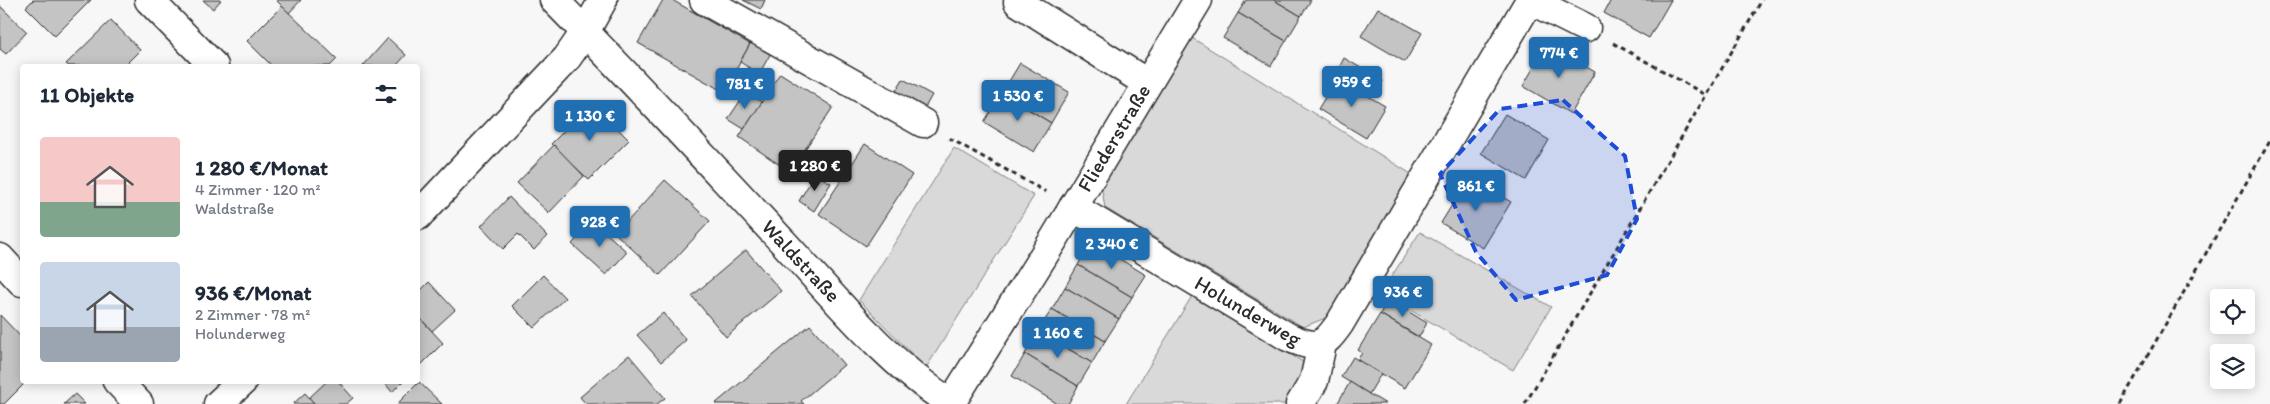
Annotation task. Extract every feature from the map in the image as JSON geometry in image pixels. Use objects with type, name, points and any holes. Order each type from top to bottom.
[{"type":"street","points":[[149,0],[212,64]]},
{"type":"street","name":"Waldstraße","points":[[554,0],[870,336],[909,373],[952,404]]},
{"type":"street","points":[[420,214],[567,58],[585,32],[603,0]]},
{"type":"street","points":[[704,0],[923,123]]},
{"type":"street","points":[[1019,0],[1018,2],[1147,83]]},
{"type":"street","name":"Fliederstraße","points":[[952,404],[1198,0]]},
{"type":"street","points":[[1530,0],[1586,28]]},
{"type":"street","name":"Holunderweg","points":[[1073,207],[1288,337],[1308,346],[1322,344],[1332,335],[1340,323],[1530,0]]},
{"type":"street","points":[[0,258],[20,280]]},
{"type":"street","name":"Holunderweg","points":[[1300,404],[1314,381],[1322,344]]},
{"type":"street","points":[[120,384],[139,404]]},
{"type":"street","points":[[218,404],[240,384]]},
{"type":"path","points":[[1525,404],[1762,0]]},
{"type":"path","points":[[1586,28],[1706,95]]},
{"type":"path","points":[[923,123],[1073,207]]},
{"type":"path","points":[[2120,404],[2270,141]]},
{"type":"highlighted area","points":[[1563,100],[1625,156],[1637,219],[1607,275],[1516,300],[1476,252],[1440,174],[1500,109]]},
{"type":"shaded area","points":[[1189,36],[1416,177],[1328,317],[1303,327],[1105,208],[1101,184]]},
{"type":"shaded area","points":[[954,148],[1034,196],[926,368],[859,300]]},
{"type":"shaded area","points":[[1420,232],[1551,307],[1513,370],[1381,293]]},
{"type":"shaded area","points":[[1192,296],[1303,362],[1305,377],[1289,404],[1126,404]]},
{"type":"building","points":[[33,0],[91,0],[55,36],[26,7]]},
{"type":"building","points":[[203,0],[221,0],[213,9]]},
{"type":"building","points":[[276,0],[301,0],[289,13]]},
{"type":"building","points":[[663,0],[672,0],[750,44],[724,92],[638,43]]},
{"type":"building","points":[[743,0],[765,0],[761,9]]},
{"type":"building","points":[[1246,0],[1274,0],[1301,16],[1286,41],[1238,13]]},
{"type":"building","points":[[1274,0],[1311,0],[1301,16]]},
{"type":"building","points":[[1611,0],[1671,0],[1649,38],[1604,13]]},
{"type":"building","points":[[0,6],[27,32],[6,54],[0,49]]},
{"type":"building","points":[[282,6],[337,59],[332,64],[270,64],[247,41]]},
{"type":"building","points":[[1378,8],[1422,33],[1405,62],[1361,36]]},
{"type":"building","points":[[1238,13],[1286,41],[1271,66],[1223,38]]},
{"type":"building","points":[[111,20],[140,50],[126,64],[66,64]]},
{"type":"building","points":[[760,35],[776,44],[759,74],[740,62],[750,44]]},
{"type":"building","points":[[388,38],[406,55],[398,64],[365,64]]},
{"type":"building","points":[[1547,44],[1595,72],[1571,114],[1523,86]]},
{"type":"building","points":[[1344,58],[1383,81],[1377,92],[1338,70]]},
{"type":"building","points":[[1020,63],[1069,92],[1051,123],[1002,93]]},
{"type":"building","points":[[780,73],[833,107],[790,172],[739,137]]},
{"type":"building","points":[[1337,78],[1385,106],[1366,138],[1318,109]]},
{"type":"building","points":[[903,79],[932,95],[923,111],[894,94]]},
{"type":"building","points":[[746,92],[762,102],[744,129],[728,119]]},
{"type":"building","points":[[1002,93],[1051,123],[1034,152],[984,122]]},
{"type":"building","points":[[592,103],[629,140],[589,180],[551,144]]},
{"type":"building","points":[[1505,114],[1549,140],[1526,180],[1481,153]]},
{"type":"building","points":[[865,144],[912,175],[866,246],[819,214]]},
{"type":"building","points":[[554,145],[584,176],[549,213],[517,183]]},
{"type":"building","points":[[815,174],[831,183],[814,211],[799,201]]},
{"type":"building","points":[[1469,177],[1511,202],[1483,248],[1441,223]]},
{"type":"building","points":[[665,180],[710,221],[660,275],[616,234]]},
{"type":"building","points":[[509,197],[547,236],[534,250],[518,234],[503,249],[481,226]]},
{"type":"building","points":[[593,221],[627,252],[606,275],[572,244]]},
{"type":"building","points":[[1092,242],[1146,275],[1132,297],[1078,265]]},
{"type":"building","points":[[746,250],[781,291],[726,337],[692,296]]},
{"type":"building","points":[[1078,265],[1132,297],[1119,319],[1065,287]]},
{"type":"building","points":[[543,275],[565,298],[534,328],[512,306]]},
{"type":"building","points":[[429,282],[455,310],[432,331],[420,318],[420,291]]},
{"type":"building","points":[[1065,287],[1119,319],[1105,341],[1052,309]]},
{"type":"building","points":[[1388,299],[1427,323],[1419,337],[1380,314]]},
{"type":"building","points":[[1052,309],[1105,341],[1092,363],[1038,331]]},
{"type":"building","points":[[663,313],[686,340],[661,362],[637,335]]},
{"type":"building","points":[[1380,314],[1431,345],[1405,388],[1357,360],[1362,353],[1358,350]]},
{"type":"building","points":[[0,315],[20,336],[20,384],[24,384],[4,404],[0,404]]},
{"type":"building","points":[[420,318],[443,343],[420,366]]},
{"type":"building","points":[[810,325],[844,365],[801,401],[804,404],[715,404]]},
{"type":"building","points":[[1038,331],[1092,363],[1078,386],[1025,354]]},
{"type":"building","points":[[1025,354],[1078,386],[1068,404],[1058,404],[1012,376]]},
{"type":"building","points":[[629,355],[665,398],[657,404],[586,404],[580,397]]},
{"type":"building","points":[[1353,357],[1381,374],[1369,394],[1341,377]]},
{"type":"building","points":[[1350,382],[1369,394],[1386,404],[1337,404]]},
{"type":"building","points":[[420,383],[442,404],[397,404]]},
{"type":"building","points":[[324,384],[341,384],[353,398],[346,404],[315,404],[309,398]]},
{"type":"building","points":[[385,384],[400,384],[392,392]]},
{"type":"building","points":[[305,393],[315,404],[293,404]]},
{"type":"building","points":[[75,394],[85,404],[64,404]]}]
